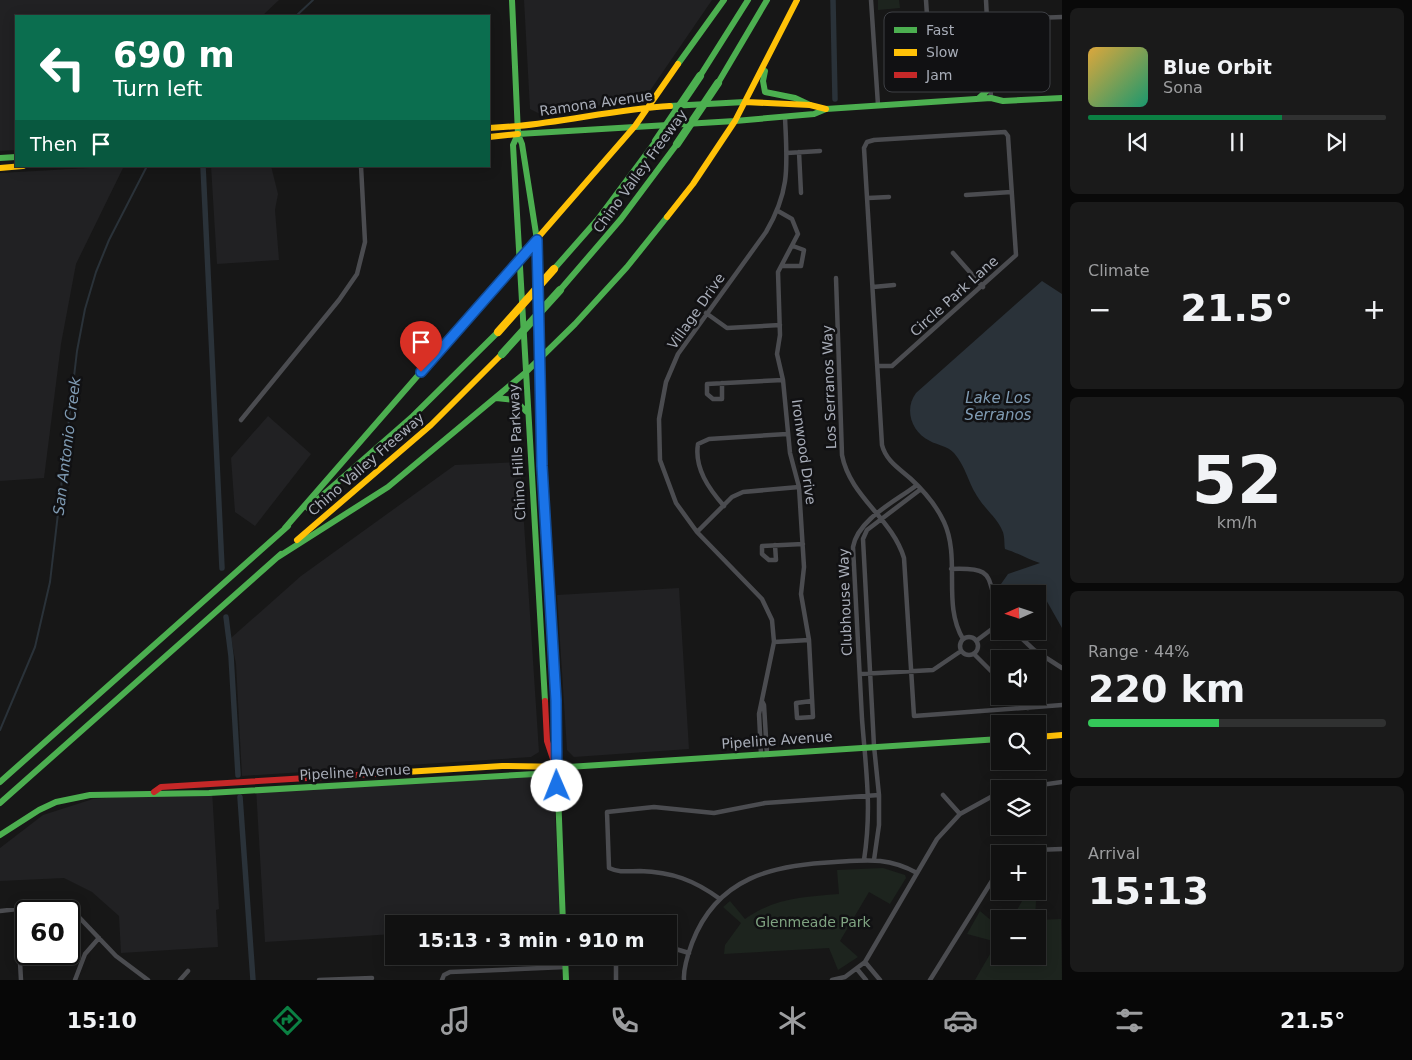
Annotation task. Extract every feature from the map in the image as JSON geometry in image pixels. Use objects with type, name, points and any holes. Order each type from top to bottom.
[{"type":"main road","name":"Chino Hills Parkway","points":[[512,0],[518,130],[522,144],[537,240],[542,466],[558,747],[556,768],[563,915]]},
{"type":"main road","points":[[285,528],[518,263],[635,126],[724,0]]},
{"type":"main road","name":"Chino Valley Freeway","points":[[0,782],[285,528],[414,416],[498,332],[598,219],[656,142],[748,0]]},
{"type":"main road","name":"Chino Valley Freeway","points":[[0,803],[278,557],[431,425],[502,354],[599,248],[677,144],[718,83],[767,0]]},
{"type":"main road","points":[[278,557],[388,487],[525,373],[540,355],[575,324],[627,267],[693,184],[735,121],[797,0]]},
{"type":"main road","points":[[773,48],[762,80],[764,92],[769,96],[794,98],[810,105]]},
{"type":"main road","points":[[972,99],[984,96],[987,92]]},
{"type":"main road","name":"Ramona Avenue","points":[[490,128],[518,130],[735,121],[814,114],[826,109],[878,105],[991,98],[1003,101],[1062,98]]},
{"type":"main road","name":"Ramona Avenue","points":[[490,137],[549,123],[647,107],[745,102],[810,105],[826,109]]},
{"type":"main road","name":"Chino Hills Parkway","points":[[518,130],[512,144],[518,263],[546,732],[556,768]]},
{"type":"main road","points":[[0,158],[15,156]]},
{"type":"main road","points":[[0,168],[15,167]]},
{"type":"main road","points":[[496,398],[510,398],[522,405],[527,412]]},
{"type":"main road","points":[[1046,736],[1062,735]]},
{"type":"main road","name":"Pipeline Avenue","points":[[0,835],[24,816],[58,800],[89,794],[154,792],[161,787],[232,787],[536,774],[556,768],[864,746],[991,740]]},
{"type":"main road","points":[[565,968],[566,980]]},
{"type":"street","points":[[870,0],[878,105]]},
{"type":"street","points":[[991,92],[991,98]]},
{"type":"street","name":"Village Drive","points":[[764,754],[760,732],[760,705],[774,642],[772,620],[762,599],[697,532],[676,503],[660,460],[659,418],[666,382],[678,354],[766,232],[778,211],[787,176],[785,117]]},
{"type":"street","name":"Circle Park Lane","points":[[868,198],[864,148],[867,142],[1005,132],[1008,136],[1016,255],[983,287],[892,366],[878,366]]},
{"type":"street","points":[[787,153],[820,151]]},
{"type":"street","points":[[799,152],[801,193]]},
{"type":"street","points":[[241,420],[339,300],[357,274],[365,242],[361,167]]},
{"type":"street","points":[[966,194],[1011,192]]},
{"type":"street","points":[[889,197],[868,198],[884,452],[888,459],[919,487],[945,523],[949,538],[953,619],[962,639],[960,644],[961,652]]},
{"type":"street","name":"Ironwood Drive","points":[[778,211],[792,219],[798,234],[778,272],[780,325],[778,354],[783,380],[787,434],[799,487],[804,567],[801,594],[809,640],[813,717],[797,718],[796,703],[812,701]]},
{"type":"street","points":[[782,266],[801,266],[804,263],[804,250],[793,246]]},
{"type":"street","points":[[953,253],[983,287]]},
{"type":"street","name":"Los Serranos Way","points":[[836,278],[842,455],[851,482],[897,541],[904,558],[914,716],[1028,708]]},
{"type":"street","points":[[873,287],[894,285]]},
{"type":"street","points":[[706,314],[727,328],[780,325]]},
{"type":"street","points":[[722,383],[722,399],[713,399],[707,394],[707,384],[722,383],[783,380]]},
{"type":"street","points":[[724,506],[706,484],[696,453],[698,444],[709,439],[787,434]]},
{"type":"street","points":[[697,532],[732,498],[743,492],[799,487]]},
{"type":"street","name":"Clubhouse Way","points":[[864,860],[869,826],[869,795],[864,746],[853,547],[857,534],[877,515],[919,487]]},
{"type":"street","name":"Clubhouse Way","points":[[874,860],[879,825],[880,795],[874,746],[862,542],[865,532],[919,487]]},
{"type":"street","points":[[775,545],[803,544]]},
{"type":"street","points":[[951,569],[975,568],[984,572],[992,585]]},
{"type":"street","points":[[976,641],[991,630]]},
{"type":"street","points":[[961,652],[967,655],[974,654],[978,648],[976,641],[970,637],[962,639]]},
{"type":"street","points":[[774,642],[809,640]]},
{"type":"street","points":[[1023,640],[1034,650],[1062,668]]},
{"type":"street","points":[[860,674],[933,670],[961,652]]},
{"type":"street","points":[[974,654],[991,671]]},
{"type":"street","name":"Village Drive","points":[[762,701],[766,732],[764,754]]},
{"type":"street","points":[[1026,705],[1028,708],[1062,705]]},
{"type":"street","points":[[760,732],[766,732]]},
{"type":"street","points":[[1046,784],[1062,782]]},
{"type":"street","points":[[943,794],[960,814]]},
{"type":"street","points":[[720,899],[699,884],[666,873],[619,872],[609,868],[606,812],[654,807],[714,813],[765,802],[880,795]]},
{"type":"street","points":[[832,980],[845,977],[865,962],[937,840],[960,814],[991,797]]},
{"type":"street","points":[[1046,850],[1062,849]]},
{"type":"street","points":[[684,980],[688,953],[700,926],[720,899],[737,886],[774,868],[797,864],[874,860],[901,864],[917,873]]},
{"type":"street","points":[[930,980],[991,882]]},
{"type":"street","points":[[0,910],[15,908]]},
{"type":"street","points":[[80,918],[116,956],[148,980]]},
{"type":"street","points":[[75,980],[85,954],[99,938]]},
{"type":"street","points":[[677,950],[688,953]]},
{"type":"street","points":[[865,962],[880,980]]},
{"type":"street","points":[[20,965],[21,980]]},
{"type":"street","points":[[616,965],[616,980]]},
{"type":"street","points":[[443,978],[450,972],[565,968]]},
{"type":"street","points":[[857,969],[866,980]]},
{"type":"street","points":[[180,980],[188,970]]},
{"type":"street","points":[[320,980],[372,978]]},
{"type":"shaded area","points":[[0,0],[279,0],[263,15],[15,15],[15,150],[0,151]]},
{"type":"shaded area","points":[[524,0],[712,0],[645,98],[542,115],[530,109]]},
{"type":"shaded area","points":[[124,167],[76,264],[61,344],[44,478],[0,481],[0,173]]},
{"type":"shaded area","points":[[211,167],[271,167],[278,194],[275,210],[279,260],[217,264]]},
{"type":"shaded area","points":[[268,416],[311,454],[255,526],[235,512],[231,458]]},
{"type":"shaded area","points":[[520,462],[539,752],[531,757],[242,776],[236,664],[231,638],[301,576],[455,465]]},
{"type":"shaded area","points":[[679,588],[689,749],[574,757],[567,750],[557,595]]},
{"type":"shaded area","points":[[553,770],[560,915],[385,915],[385,935],[265,942],[256,788]]},
{"type":"shaded area","points":[[212,790],[219,909],[216,910],[218,947],[121,953],[119,916],[92,892],[64,878],[0,881],[0,848],[43,815],[93,799]]},
{"type":"green space","points":[[878,0],[899,0],[900,8],[878,10]]},
{"type":"green space","name":"Glenmeade Park","points":[[883,868],[905,875],[906,878],[890,904],[869,892],[840,941],[858,957],[838,970],[829,948],[724,954],[725,945],[741,923],[723,907],[730,901],[745,919],[778,903],[839,894],[837,870]]},
{"type":"green space","points":[[1022,901],[1036,901],[1036,910],[1017,910]]},
{"type":"green space","points":[[980,911],[991,920],[991,940],[967,934]]},
{"type":"green space","points":[[1061,919],[1062,980],[975,980],[991,952],[991,965],[1046,965],[1046,920]]},
{"type":"water","name":"Lake Los Serranos","points":[[1042,281],[1062,294],[1062,628],[1046,600],[1046,585],[1001,585],[1008,574],[1040,563],[1005,549],[1004,534],[1000,526],[977,496],[958,458],[949,449],[930,441],[918,432],[911,420],[910,413],[912,399],[916,393]]},
{"type":"waterway","name":"San Antonio Creek","points":[[297,15],[313,0]]},
{"type":"waterway","points":[[833,0],[835,99]]},
{"type":"waterway","name":"San Antonio Creek","points":[[0,730],[35,647],[50,582],[77,351],[85,309],[96,272],[109,240],[146,167]]},
{"type":"waterway","points":[[203,167],[222,568]]},
{"type":"waterway","points":[[226,617],[231,656],[238,775]]},
{"type":"waterway","points":[[240,797],[253,980]]},
{"type":"traffic: fast","points":[[512,0],[518,134],[522,144],[537,240],[541,440]]},
{"type":"traffic: fast","points":[[678,64],[724,0]]},
{"type":"traffic: fast","points":[[700,76],[748,0]]},
{"type":"traffic: fast","points":[[718,83],[767,0]]},
{"type":"traffic: fast","points":[[765,71],[763,81],[765,92],[795,98],[810,105]]},
{"type":"traffic: fast","points":[[656,141],[700,76]]},
{"type":"traffic: fast","points":[[677,144],[718,83]]},
{"type":"traffic: fast","points":[[979,98],[986,92]]},
{"type":"traffic: fast","points":[[735,121],[814,114],[826,109],[991,98],[1003,101],[1062,98]]},
{"type":"traffic: fast","points":[[670,106],[745,102]]},
{"type":"traffic: fast","points":[[518,134],[735,121]]},
{"type":"traffic: fast","points":[[518,134],[513,145],[545,701]]},
{"type":"traffic: fast","points":[[554,269],[598,219],[656,141]]},
{"type":"traffic: fast","points":[[560,290],[621,219],[677,144]]},
{"type":"traffic: fast","points":[[0,158],[15,157]]},
{"type":"traffic: fast","points":[[278,557],[388,487],[525,373],[575,324],[627,267],[667,217]]},
{"type":"traffic: fast","points":[[285,528],[502,279]]},
{"type":"traffic: fast","points":[[502,354],[560,290]]},
{"type":"traffic: fast","points":[[308,508],[413,416],[498,332]]},
{"type":"traffic: fast","points":[[496,398],[514,400],[527,412]]},
{"type":"traffic: fast","points":[[0,782],[288,526]]},
{"type":"traffic: fast","points":[[0,803],[281,554]]},
{"type":"traffic: fast","points":[[552,635],[563,915]]},
{"type":"traffic: fast","points":[[568,767],[991,740]]},
{"type":"traffic: fast","points":[[0,835],[39,810],[56,802],[90,795],[209,793],[535,774],[553,769]]},
{"type":"traffic: fast","points":[[565,965],[566,980]]},
{"type":"traffic: slow","points":[[667,217],[693,184],[735,121],[797,0]]},
{"type":"traffic: slow","points":[[502,279],[635,126],[678,64]]},
{"type":"traffic: slow","points":[[745,102],[810,105],[826,109]]},
{"type":"traffic: slow","points":[[518,126],[670,106]]},
{"type":"traffic: slow","points":[[490,128],[518,126]]},
{"type":"traffic: slow","points":[[490,137],[518,134]]},
{"type":"traffic: slow","points":[[0,168],[15,167]]},
{"type":"traffic: slow","points":[[498,332],[554,269]]},
{"type":"traffic: slow","points":[[297,540],[431,425],[502,354]]},
{"type":"traffic: slow","points":[[541,440],[552,635]]},
{"type":"traffic: slow","points":[[1046,736],[1062,735]]},
{"type":"traffic: slow","points":[[389,773],[502,766],[568,767]]},
{"type":"traffic: jam","points":[[545,701],[547,741],[555,765]]},
{"type":"traffic: jam","points":[[154,792],[161,787],[389,773]]},
{"type":"route","points":[[421,372],[537,240],[542,466],[556,700],[557,786]]}]
